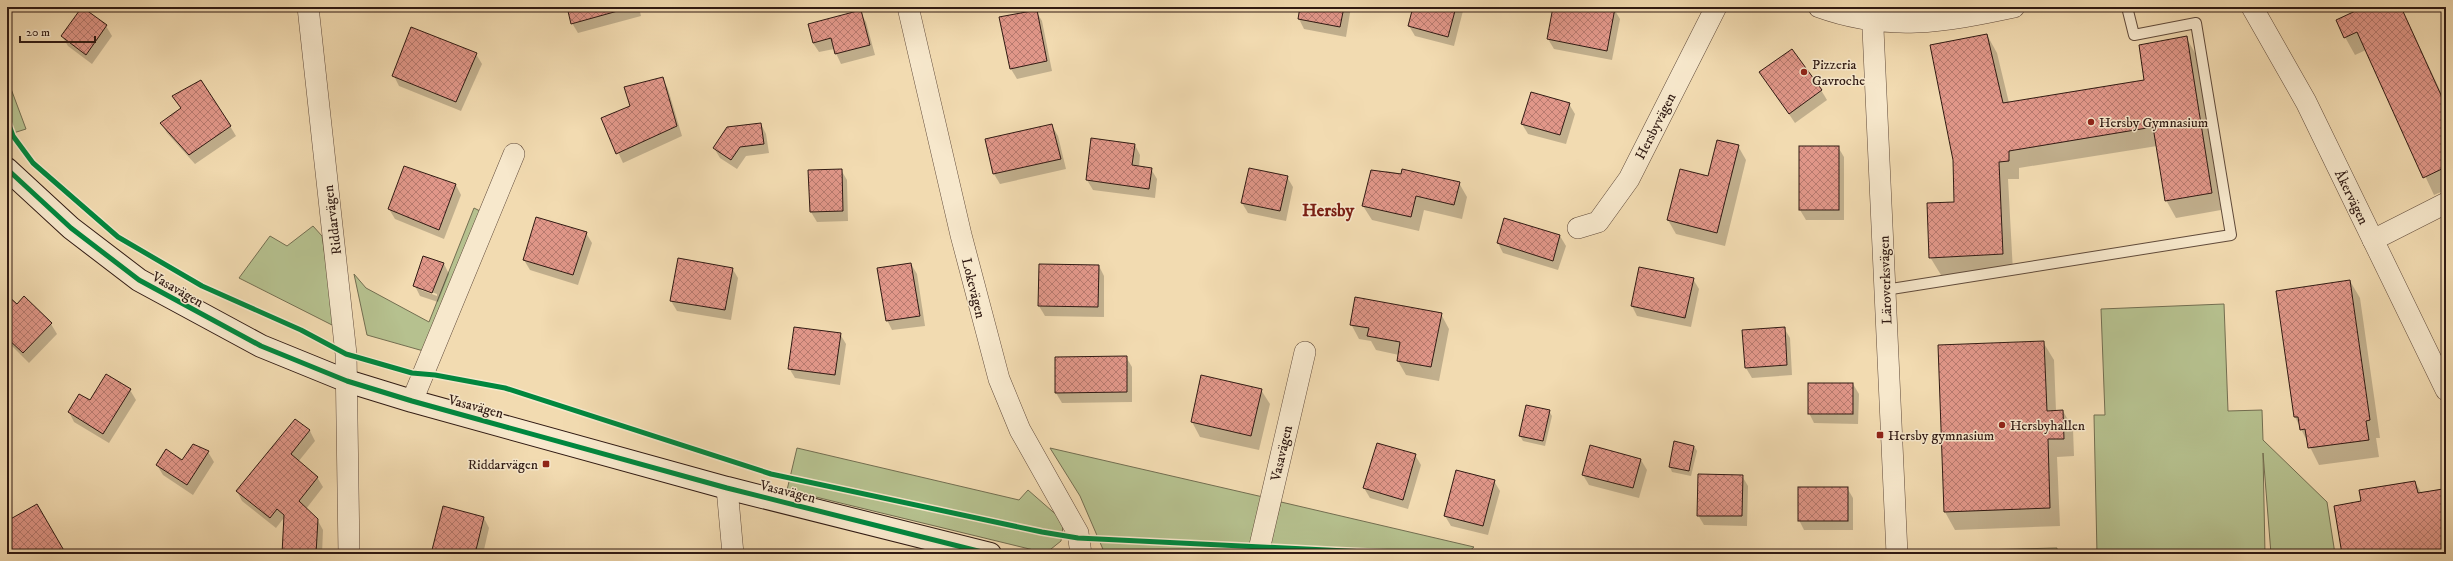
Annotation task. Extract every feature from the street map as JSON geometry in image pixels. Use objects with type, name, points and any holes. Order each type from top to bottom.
[{"type":"street","name":"Riddarvägen","points":[[308,7],[342,312],[347,381],[349,554]]},
{"type":"street","name":"Lokevägen","points":[[908,7],[961,235],[999,379],[1020,430],[1078,533],[1081,554]]},
{"type":"street","name":"Hersbyvägen","points":[[1578,228],[1598,222],[1629,179],[1716,7]]},
{"type":"street","points":[[1819,7],[1848,17],[1872,14],[1913,23],[1960,18],[2014,7]]},
{"type":"street","name":"Åkervägen","points":[[2252,7],[2306,102],[2446,390]]},
{"type":"street","name":"Läroverksvägen","points":[[1872,14],[1897,554]]},
{"type":"street","points":[[412,401],[514,154]]},
{"type":"street","name":"Vasavägen","points":[[7,169],[71,228],[139,280],[261,346],[347,381],[412,401],[726,488],[990,554]]},
{"type":"street","points":[[2373,240],[2446,203]]},
{"type":"street","name":"Vasavägen","points":[[1258,554],[1305,352]]},
{"type":"street","points":[[726,488],[733,554]]},
{"type":"lane","points":[[1885,290],[2231,235],[2196,23],[2134,35],[2127,7]]},
{"type":"green space","points":[[7,78],[26,129],[7,135]]},
{"type":"green space","points":[[474,208],[484,213],[427,352],[367,335],[354,274],[366,288],[429,322]]},
{"type":"green space","points":[[313,226],[322,236],[336,327],[239,278],[270,236],[287,246]]},
{"type":"green space","points":[[2224,304],[2228,411],[2262,410],[2263,440],[2327,502],[2335,554],[2271,554],[2263,453],[2265,554],[2097,554],[2094,415],[2105,415],[2101,309]]},
{"type":"green space","points":[[797,448],[1019,500],[1028,490],[1060,518],[1063,526],[1061,541],[1046,553],[787,490]]},
{"type":"green space","points":[[1050,448],[1263,497],[1250,554],[1105,554],[1080,496]]},
{"type":"green space","points":[[1281,502],[1474,547],[1466,554],[1267,554]]},
{"type":"green space","points":[[2057,548],[2057,554],[1979,554],[1979,550]]},
{"type":"building","points":[[82,7],[107,25],[86,55],[61,36]]},
{"type":"building","points":[[567,7],[632,7],[571,24]]},
{"type":"building","points":[[1300,7],[1344,7],[1340,27],[1298,19]]},
{"type":"building","points":[[1413,7],[1456,7],[1448,37],[1408,26]]},
{"type":"building","points":[[1553,7],[1615,8],[1607,51],[1547,39]]},
{"type":"building","points":[[2364,7],[2401,7],[2446,106],[2446,167],[2423,178],[2357,32],[2344,38],[2336,20]]},
{"type":"building","points":[[861,10],[870,45],[835,54],[831,38],[813,43],[808,24]]},
{"type":"building","points":[[1037,10],[1047,61],[1010,69],[999,17]]},
{"type":"building","points":[[411,27],[477,53],[456,102],[392,76]]},
{"type":"building","points":[[1987,34],[2003,103],[2144,80],[2139,45],[2187,36],[2212,193],[2165,201],[2153,127],[2009,151],[2009,161],[1999,162],[2003,254],[1929,258],[1927,203],[1954,202],[1953,160],[1930,45]]},
{"type":"building","points":[[1792,49],[1822,90],[1789,114],[1759,72]]},
{"type":"building","points":[[663,77],[677,126],[616,154],[601,118],[630,106],[624,87]]},
{"type":"building","points":[[201,80],[231,126],[189,155],[160,123],[181,108],[172,96]]},
{"type":"building","points":[[1531,92],[1570,103],[1560,135],[1521,124]]},
{"type":"building","points":[[761,123],[764,144],[740,147],[731,160],[713,148],[727,127]]},
{"type":"building","points":[[1052,124],[1061,159],[993,174],[985,139]]},
{"type":"building","points":[[1091,138],[1135,144],[1132,165],[1152,168],[1149,189],[1086,180]]},
{"type":"building","points":[[1717,140],[1739,145],[1717,233],[1667,220],[1680,169],[1708,176]]},
{"type":"building","points":[[1799,146],[1839,146],[1839,210],[1799,210]]},
{"type":"building","points":[[404,166],[456,184],[439,230],[388,209]]},
{"type":"building","points":[[1249,168],[1288,176],[1280,211],[1241,203]]},
{"type":"building","points":[[842,169],[843,211],[810,212],[808,170]]},
{"type":"building","points":[[1402,169],[1460,182],[1454,205],[1416,196],[1411,217],[1362,206],[1371,170],[1401,174]]},
{"type":"building","points":[[536,217],[587,232],[573,275],[523,260]]},
{"type":"building","points":[[1504,218],[1560,235],[1553,261],[1497,243]]},
{"type":"building","points":[[423,256],[444,263],[432,293],[413,286]]},
{"type":"building","points":[[678,258],[733,268],[725,310],[670,301]]},
{"type":"building","points":[[911,263],[920,316],[886,321],[877,268]]},
{"type":"building","points":[[1039,264],[1099,265],[1098,307],[1038,306]]},
{"type":"building","points":[[1639,267],[1694,278],[1685,318],[1631,306]]},
{"type":"building","points":[[2350,280],[2370,420],[2366,421],[2369,440],[2308,448],[2305,429],[2300,430],[2298,417],[2294,417],[2276,291]]},
{"type":"building","points":[[7,295],[17,304],[24,296],[52,323],[23,353],[7,338]]},
{"type":"building","points":[[1355,297],[1442,313],[1431,367],[1397,361],[1400,342],[1367,336],[1369,328],[1350,325]]},
{"type":"building","points":[[794,327],[841,333],[835,375],[788,369]]},
{"type":"building","points":[[1785,327],[1787,365],[1745,368],[1742,330]]},
{"type":"building","name":"Hersbyhallen","points":[[2044,341],[2047,411],[2063,410],[2064,439],[2048,439],[2050,508],[1944,512],[1938,345]]},
{"type":"building","points":[[1127,356],[1127,392],[1055,393],[1055,357]]},
{"type":"building","points":[[106,374],[131,389],[103,434],[68,412],[79,394],[90,400]]},
{"type":"building","points":[[1201,375],[1262,389],[1251,436],[1191,422]]},
{"type":"building","points":[[1808,383],[1853,383],[1853,414],[1808,414]]},
{"type":"building","points":[[1526,405],[1550,410],[1543,441],[1519,436]]},
{"type":"building","points":[[295,419],[310,430],[291,454],[318,477],[299,501],[318,519],[316,554],[282,554],[284,515],[277,509],[270,518],[236,491]]},
{"type":"building","points":[[1674,441],[1694,446],[1689,471],[1669,467]]},
{"type":"building","points":[[1377,443],[1416,454],[1403,500],[1363,488]]},
{"type":"building","points":[[193,444],[209,451],[187,485],[156,465],[166,449],[182,460]]},
{"type":"building","points":[[1590,445],[1641,459],[1633,488],[1582,475]]},
{"type":"building","points":[[1456,470],[1495,480],[1483,526],[1444,516]]},
{"type":"building","points":[[1698,474],[1743,475],[1742,516],[1697,516]]},
{"type":"building","points":[[2415,481],[2418,493],[2443,489],[2446,505],[2446,554],[2342,554],[2334,506],[2361,501],[2359,490]]},
{"type":"building","points":[[1798,487],[1848,487],[1848,521],[1798,521]]},
{"type":"building","points":[[37,504],[66,554],[27,554],[25,552],[21,554],[8,554],[7,521]]},
{"type":"building","points":[[443,506],[484,517],[475,554],[431,554]]},
{"type":"cycle path","points":[[7,120],[13,136],[33,163],[118,237],[202,286],[301,330],[346,354],[412,373],[435,375],[505,388],[771,474],[1042,532],[1078,538],[1408,554]]},
{"type":"cycle path","points":[[7,169],[71,228],[139,280],[261,346],[347,381],[412,401],[727,488],[990,554]]},
{"type":"place","name":"Pizzeria Gavroche","points":[[1804,72]]},
{"type":"place","name":"Hersby Gymnasium","points":[[2091,122]]},
{"type":"place","name":"Hersbyhallen","points":[[2002,425]]},
{"type":"place","name":"Hersby gymnasium","points":[[1880,435]]},
{"type":"place","name":"Riddarvägen","points":[[546,464]]},
{"type":"district","name":"Hersby","points":[[1328,210]]}]
